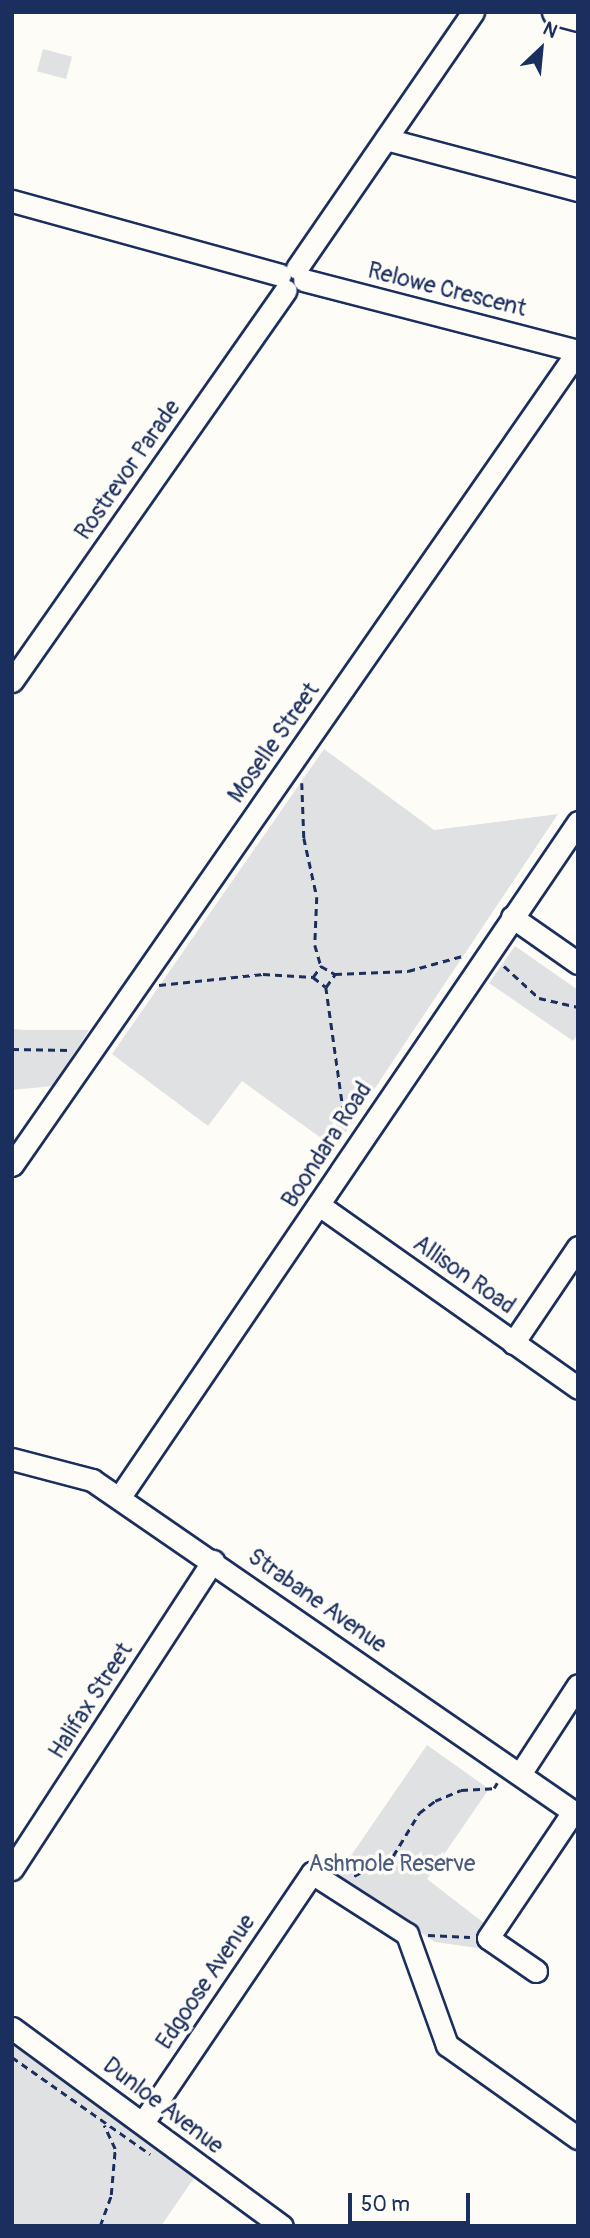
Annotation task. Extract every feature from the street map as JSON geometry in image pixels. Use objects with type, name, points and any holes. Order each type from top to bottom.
[{"type":"main road","points":[[556,12],[578,18]]},
{"type":"street","name":"Rostrevor Parade","points":[[12,681],[473,12]]},
{"type":"street","points":[[386,139],[578,190]]},
{"type":"street","name":"Relowe Crescent","points":[[12,201],[292,278],[578,351]]},
{"type":"street","name":"Moselle Street","points":[[12,1165],[578,351]]},
{"type":"street","name":"Boondara Road","points":[[119,1498],[578,822]]},
{"type":"street","points":[[512,918],[578,964]]},
{"type":"street","name":"Allison Road","points":[[319,1205],[578,1388]]},
{"type":"street","points":[[513,1343],[578,1247]]},
{"type":"street","name":"Strabane Avenue","points":[[12,1459],[92,1480],[213,1561],[575,1814]]},
{"type":"street","name":"Halifax Street","points":[[12,1869],[213,1561]]},
{"type":"street","points":[[514,1770],[578,1685]]},
{"type":"street","points":[[536,1970],[488,1938],[575,1814]]},
{"type":"street","name":"Edgoose Avenue","points":[[144,2121],[312,1873],[338,1890]]},
{"type":"street","points":[[338,1890],[407,1934],[447,2045],[578,2138]]},
{"type":"street","name":"Dunloe Avenue","points":[[12,2028],[144,2121],[282,2226]]},
{"type":"path","points":[[293,763],[302,779],[304,838],[317,897],[315,945],[321,966],[335,974],[408,971],[458,956],[487,954],[539,998],[578,1007]]},
{"type":"path","points":[[313,977],[321,966]]},
{"type":"path","points":[[326,987],[335,974]]},
{"type":"path","points":[[155,986],[239,975],[313,977],[326,987],[341,1072],[344,1124],[355,1148]]},
{"type":"path","points":[[12,1049],[92,1050]]},
{"type":"path","points":[[338,1890],[348,1877],[364,1874],[393,1856],[419,1813],[461,1790],[494,1788],[514,1770]]},
{"type":"path","points":[[407,1934],[488,1938]]},
{"type":"path","points":[[12,2057],[156,2158]]},
{"type":"path","points":[[100,2226],[111,2195],[115,2149],[102,2122]]},
{"type":"green space","points":[[43,49],[72,57],[66,79],[37,71]]},
{"type":"green space","points":[[324,749],[434,830],[558,814],[335,1148],[242,1081],[208,1126],[112,1054]]},
{"type":"green space","points":[[515,946],[578,990],[578,1034],[573,1041],[489,983]]},
{"type":"green space","points":[[12,1029],[89,1030],[53,1086],[12,1090]]},
{"type":"green space","name":"Ashmole Reserve","points":[[427,1745],[489,1789],[427,1879],[493,1930],[485,1949],[435,1942],[337,1876]]},
{"type":"green space","points":[[12,2032],[201,2168],[161,2226],[12,2226]]}]
